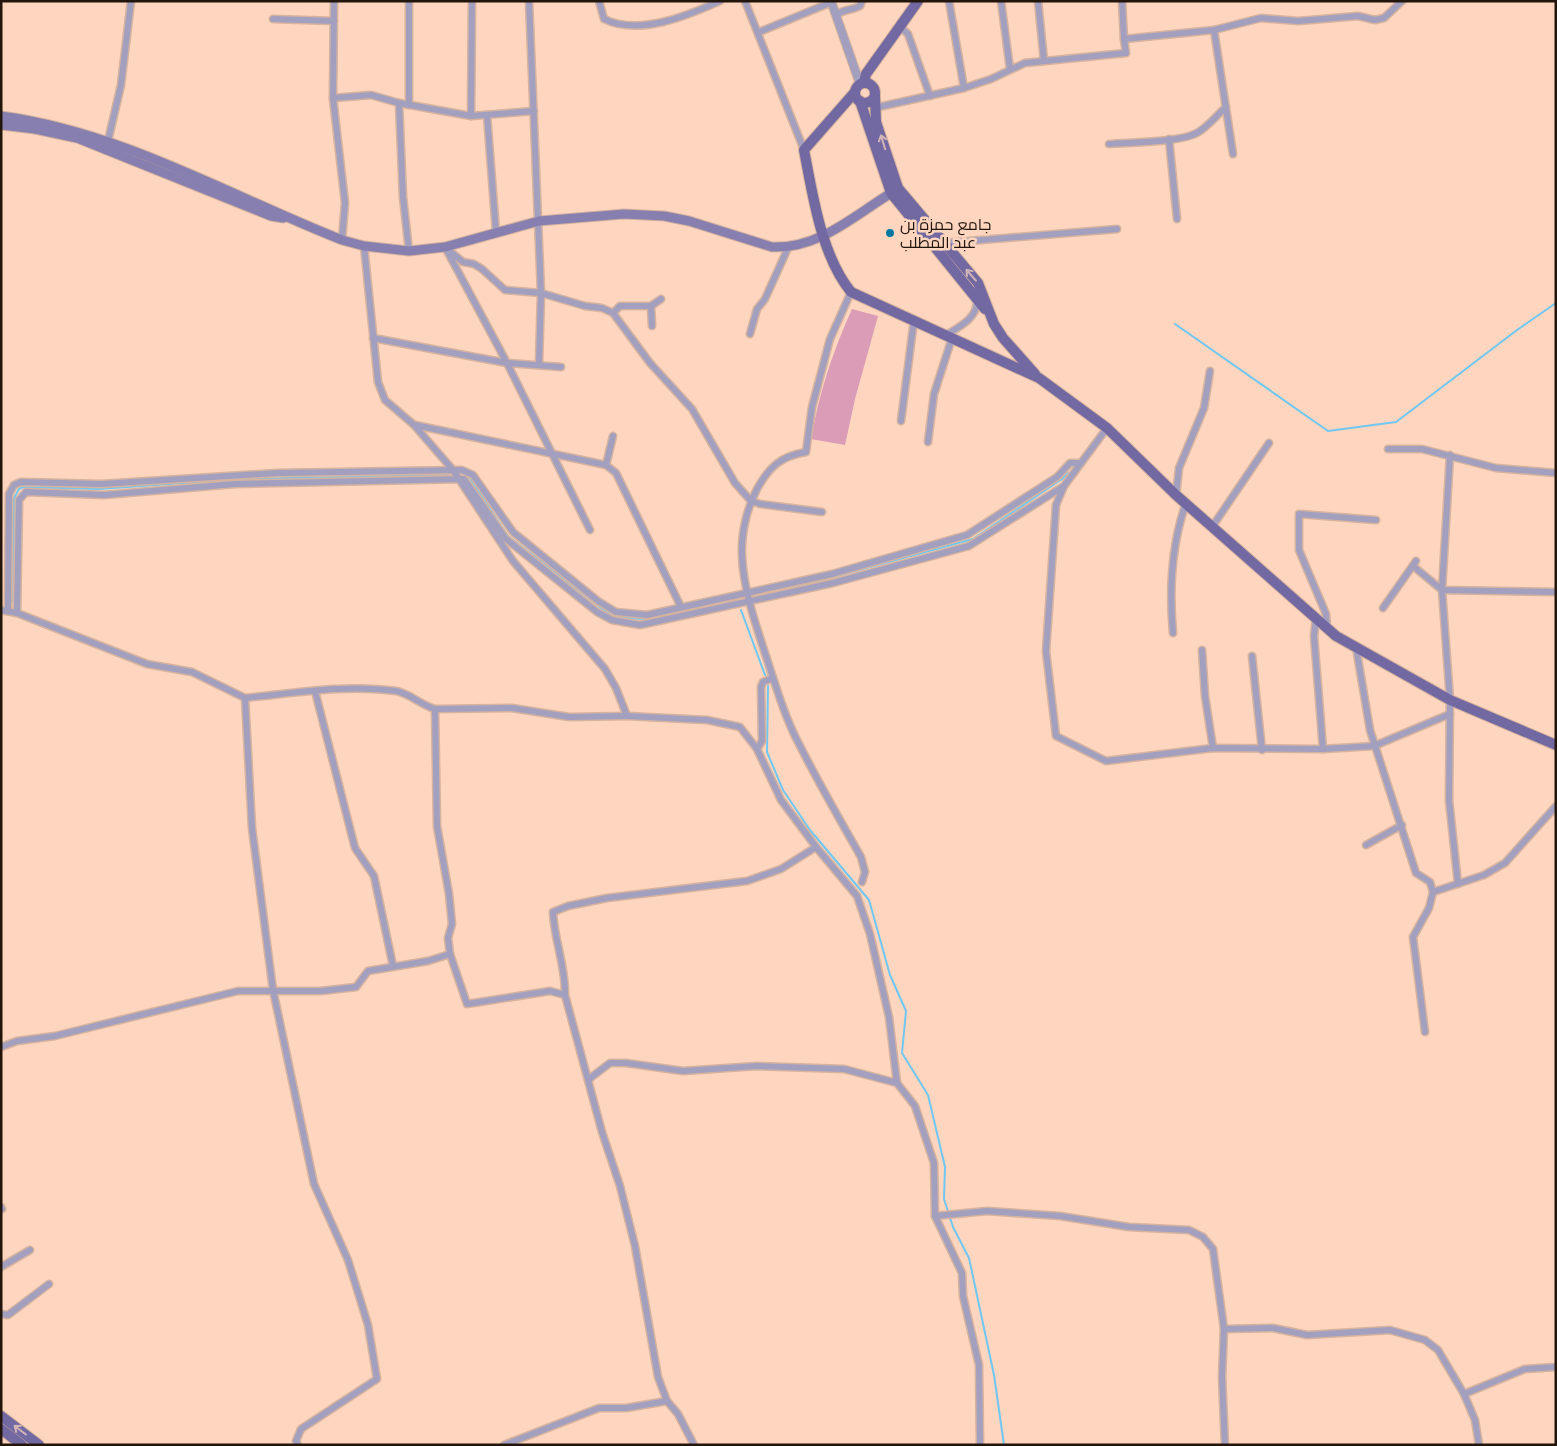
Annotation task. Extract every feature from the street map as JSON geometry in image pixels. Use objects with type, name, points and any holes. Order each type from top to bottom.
[{"type":"main road","points":[[918,1],[866,74],[860,90],[804,150],[823,236],[843,282],[851,292],[1039,378]]},
{"type":"main road","points":[[860,90],[873,86],[876,122],[894,190],[944,243],[978,283],[992,318]]},
{"type":"main road","points":[[860,90],[869,102],[875,96]]},
{"type":"main road","points":[[860,90],[894,190],[992,318],[1014,352],[1039,378],[1107,428],[1176,495],[1327,628],[1356,647],[1450,700],[1556,745]]},
{"type":"main road","points":[[1,116],[39,121],[108,141],[271,209],[288,219],[342,240],[364,246],[409,251],[445,247],[539,221],[624,214],[664,216],[772,247],[788,248],[823,236],[855,218],[894,190]]},
{"type":"main road","points":[[1,125],[35,129],[77,138],[271,216],[288,219]]},
{"type":"main road","points":[[1,1416],[39,1445]]},
{"type":"main road","points":[[1,1429],[22,1445]]},
{"type":"street","points":[[108,141],[121,85],[131,1]]},
{"type":"street","points":[[334,1],[333,98],[345,203],[342,240]]},
{"type":"street","points":[[409,1],[409,105]]},
{"type":"street","points":[[471,116],[472,1]]},
{"type":"street","points":[[529,1],[541,293],[539,364]]},
{"type":"street","points":[[599,1],[604,19],[618,26],[680,17],[720,1]]},
{"type":"street","points":[[745,1],[759,32],[804,150]]},
{"type":"street","points":[[836,15],[846,8],[854,9],[860,6],[862,1]]},
{"type":"street","points":[[950,1],[964,88]]},
{"type":"street","points":[[1001,1],[1010,69]]},
{"type":"street","points":[[1038,1],[1044,61]]},
{"type":"street","points":[[874,108],[964,88],[1025,62],[1126,53],[1122,1]]},
{"type":"street","points":[[1124,39],[1214,30],[1261,18],[1298,21],[1358,16],[1375,20],[1384,18],[1402,1]]},
{"type":"street","points":[[759,32],[831,2],[860,90]]},
{"type":"street","points":[[272,19],[334,21]]},
{"type":"street","points":[[900,27],[908,34],[930,96]]},
{"type":"street","points":[[1214,30],[1233,154]]},
{"type":"street","points":[[333,98],[371,95],[399,104],[471,116],[534,111]]},
{"type":"street","points":[[399,104],[403,197],[409,251]]},
{"type":"street","points":[[1109,144],[1137,141],[1152,143],[1199,132],[1226,107]]},
{"type":"street","points":[[486,115],[496,232]]},
{"type":"street","points":[[1169,139],[1177,219]]},
{"type":"street","points":[[944,243],[1118,229]]},
{"type":"street","points":[[364,246],[378,382],[385,400],[414,425],[453,470],[513,561],[605,669],[616,688],[627,716]]},
{"type":"street","points":[[445,247],[463,262],[474,264],[482,269],[505,290],[541,293],[585,306],[602,308],[614,313],[650,363],[692,409],[735,483],[751,501],[822,512]]},
{"type":"street","points":[[445,247],[507,362],[590,530]]},
{"type":"street","points":[[750,334],[757,309],[765,299],[788,248]]},
{"type":"street","points":[[851,292],[830,339],[812,408],[806,452],[792,454],[778,461],[768,470],[751,501],[745,522],[742,554],[753,619],[773,678],[798,742],[861,857],[865,872],[862,882]]},
{"type":"street","points":[[614,313],[620,306],[651,306],[661,299]]},
{"type":"street","points":[[928,442],[934,394],[949,336],[973,315],[978,306],[977,299]]},
{"type":"street","points":[[651,306],[652,326]]},
{"type":"street","points":[[902,421],[914,320]]},
{"type":"street","points":[[373,338],[507,362],[561,366]]},
{"type":"street","points":[[1176,495],[1179,468],[1204,408],[1210,370]]},
{"type":"street","points":[[414,425],[551,452],[606,465],[616,473],[681,607]]},
{"type":"street","points":[[1107,428],[1064,486],[1056,505],[1046,651],[1056,736],[1106,761],[1213,748],[1262,750],[1324,749],[1374,746],[1450,714]]},
{"type":"street","points":[[606,465],[613,436]]},
{"type":"street","points":[[1212,527],[1269,443]]},
{"type":"street","points":[[1388,449],[1422,449],[1496,468],[1556,473]]},
{"type":"street","points":[[1450,456],[1442,590],[1450,700],[1449,800],[1458,884]]},
{"type":"street","points":[[980,1445],[979,1365],[963,1296],[962,1272],[935,1216],[934,1163],[915,1106],[897,1083],[889,1017],[870,934],[857,896],[816,847],[778,794],[757,749],[740,727],[707,720],[627,716],[569,717],[512,708],[435,709],[424,706],[399,691],[341,688],[246,698],[192,672],[146,664],[17,613],[5,611],[9,494],[14,485],[21,482],[101,484],[234,475],[462,470],[473,475],[513,532],[608,607],[626,614],[647,615],[748,591],[832,574],[967,536],[1057,477],[1070,463],[1081,463]]},
{"type":"street","points":[[234,475],[235,484]]},
{"type":"street","points":[[17,613],[19,500],[26,492],[104,494],[235,484],[459,479],[468,481],[506,539],[605,617],[632,624],[652,624],[750,600],[833,583],[969,546],[1064,486]]},
{"type":"street","points":[[1173,633],[1170,601],[1173,561],[1178,526],[1186,503]]},
{"type":"street","points":[[1327,628],[1326,614],[1299,550],[1299,514],[1376,520]]},
{"type":"street","points":[[1383,608],[1415,564],[1442,590],[1556,592]]},
{"type":"street","points":[[1316,618],[1314,636],[1324,749]]},
{"type":"street","points":[[1356,647],[1359,675],[1374,746],[1416,873],[1430,882],[1433,892],[1429,908],[1413,937],[1425,1032]]},
{"type":"street","points":[[1202,650],[1205,696],[1213,748]]},
{"type":"street","points":[[1252,656],[1262,750]]},
{"type":"street","points":[[757,749],[762,741],[761,687],[763,682],[773,678]]},
{"type":"street","points":[[315,691],[355,848],[374,876],[393,966]]},
{"type":"street","points":[[246,698],[252,828],[273,990],[314,1184],[348,1260],[368,1325],[377,1379],[301,1429],[296,1441],[298,1445]]},
{"type":"street","points":[[435,709],[437,826],[449,894],[452,924],[448,938],[450,954],[467,1004],[550,991],[565,995]]},
{"type":"street","points":[[1433,892],[1484,876],[1505,863],[1556,806]]},
{"type":"street","points":[[1366,845],[1402,826]]},
{"type":"street","points":[[694,1445],[678,1414],[668,1401],[658,1377],[635,1246],[620,1186],[602,1132],[565,995],[566,979],[554,927],[553,912],[568,906],[607,898],[747,881],[781,869],[816,847]]},
{"type":"street","points":[[1,1047],[17,1041],[55,1036],[238,991],[321,991],[356,987],[368,971],[428,961],[450,954]]},
{"type":"street","points":[[589,1080],[610,1064],[626,1064],[683,1071],[756,1066],[844,1070],[897,1083]]},
{"type":"street","points":[[935,1216],[987,1211],[1060,1216],[1129,1227],[1189,1230],[1203,1237],[1213,1249],[1224,1329],[1222,1377],[1225,1445]]},
{"type":"street","points":[[1,1267],[30,1250]]},
{"type":"street","points":[[1,1314],[8,1315],[49,1284]]},
{"type":"street","points":[[1224,1329],[1273,1328],[1307,1335],[1390,1330],[1426,1340],[1438,1350],[1464,1394],[1475,1420],[1479,1445]]},
{"type":"street","points":[[1464,1394],[1524,1369],[1556,1367]]},
{"type":"street","points":[[504,1445],[599,1408],[626,1408],[668,1401]]},
{"type":"shaded area","points":[[852,309],[878,316],[855,399],[845,445],[811,439],[827,372]]},
{"type":"waterway","points":[[1175,324],[1328,431],[1396,422],[1517,330],[1556,303]]},
{"type":"waterway","points":[[790,587],[973,539],[1062,479],[1068,473]]},
{"type":"waterway","points":[[242,479],[449,475]]},
{"type":"waterway","points":[[465,475],[469,477],[508,536],[605,611],[633,618],[662,617],[719,602]]},
{"type":"waterway","points":[[13,602],[14,498],[19,489],[23,487],[99,489],[226,480]]},
{"type":"waterway","points":[[741,610],[765,675]]},
{"type":"waterway","points":[[768,686],[767,752],[783,790],[810,830],[869,900],[890,975],[906,1011],[902,1053],[928,1095],[945,1167],[944,1199],[953,1227],[969,1258],[994,1375],[1004,1445]]},
{"type":"place","name":"جامع حمزة بن عبد المطلب","points":[[890,233]]}]
